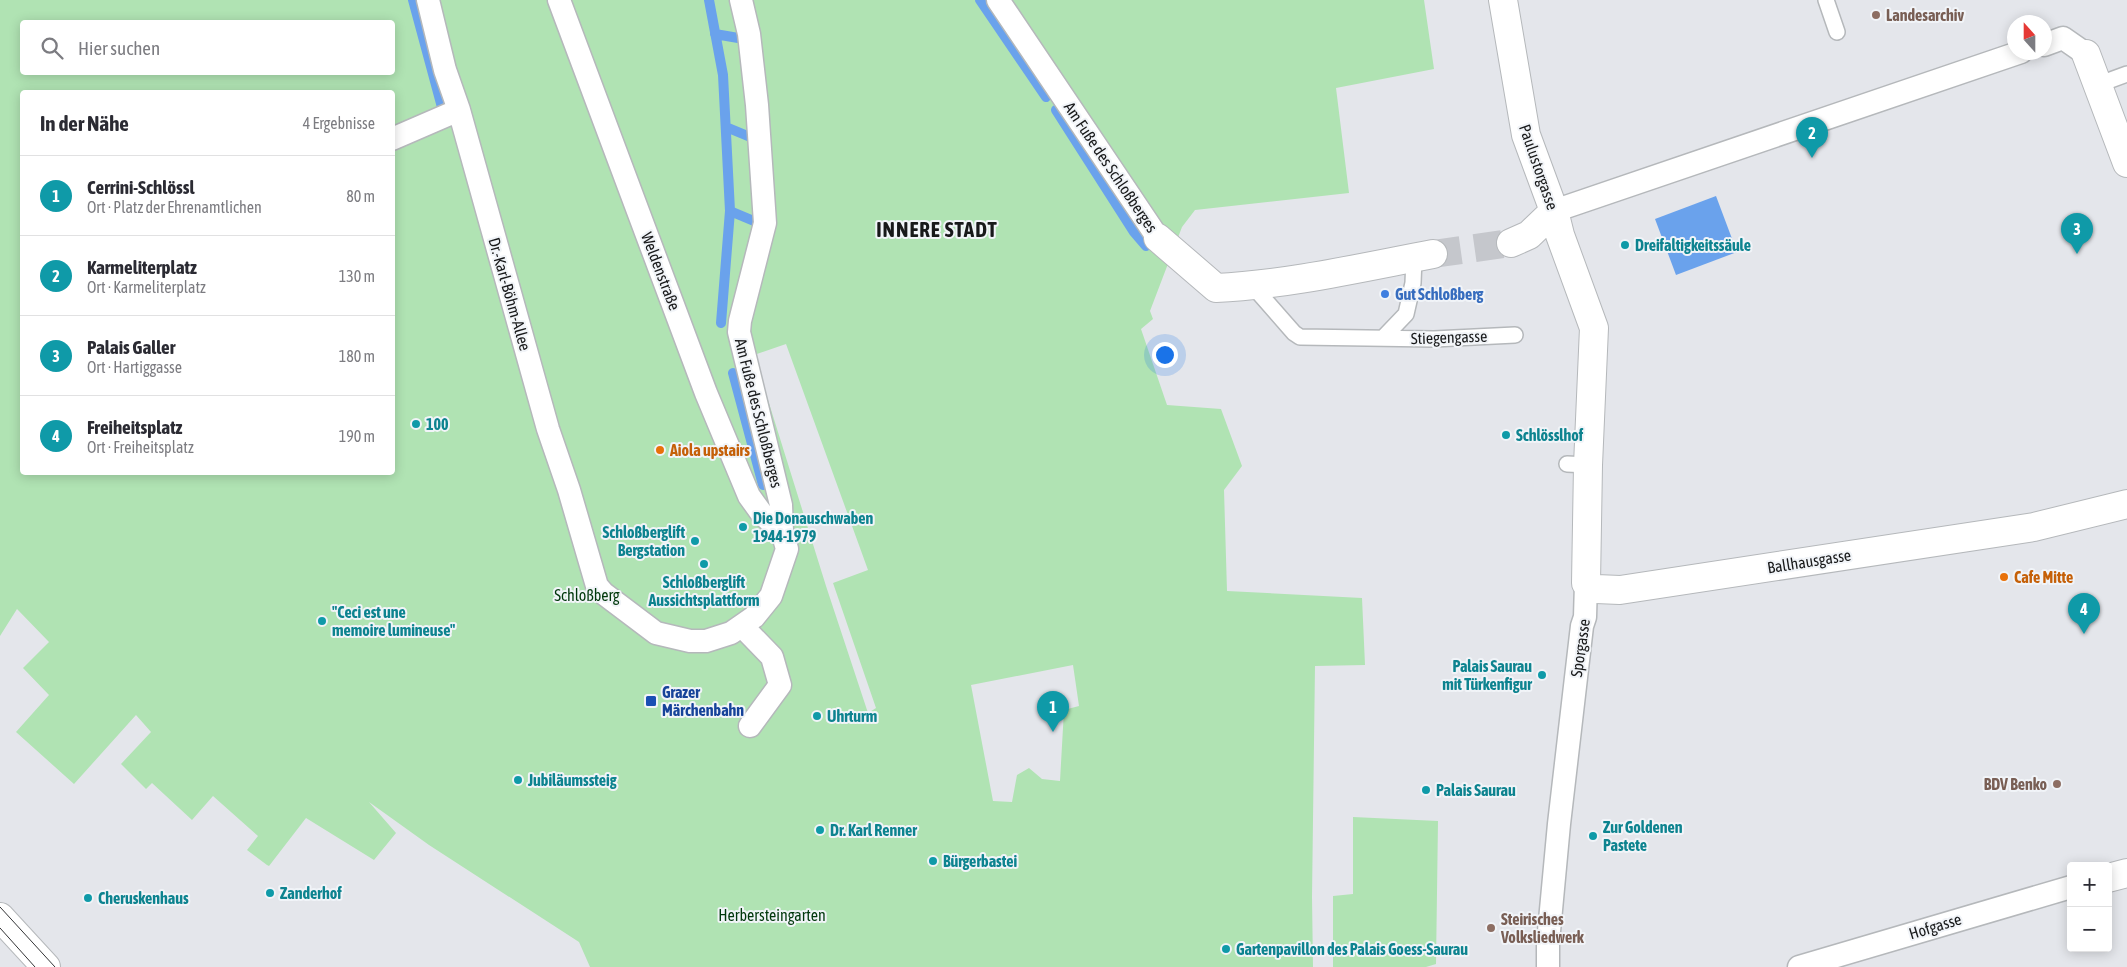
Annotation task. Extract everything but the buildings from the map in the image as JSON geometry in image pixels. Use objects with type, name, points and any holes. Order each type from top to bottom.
[{"type":"street","name":"Dr.-Karl-Böhm-Allee","points":[[428,0],[445,70],[459,110],[548,429],[600,590]]},
{"type":"street","name":"Weldenstraße","points":[[559,0],[720,427],[749,496],[762,514],[782,531]]},
{"type":"street","name":"Am Fuße des Schloßberges","points":[[600,590],[656,632],[690,641],[706,641],[731,633],[754,617],[771,596],[787,549],[782,531],[781,505],[739,332],[740,321],[765,223],[758,105],[749,34],[740,0]]},
{"type":"street","name":"Am Fuße des Schloßberges","points":[[998,0],[1158,238],[1216,288],[1252,285],[1423,256]]},
{"type":"street","name":"Paulustorgasse","points":[[1503,0],[1526,135],[1594,328]]},
{"type":"street","points":[[2052,41],[2063,38],[2086,54],[2127,163]]},
{"type":"street","points":[[1511,243],[1528,235],[1554,211],[2007,57]]},
{"type":"street","points":[[395,138],[459,110]]},
{"type":"street","name":"Sporgasse","points":[[1548,967],[1548,942],[1559,824],[1582,626],[1585,617],[1586,583],[1578,464],[1594,328]]},
{"type":"street","name":"Ballhausgasse","points":[[1586,583],[1596,589],[1620,590],[2034,527],[2127,504]]},
{"type":"street","points":[[742,626],[772,657],[780,685],[750,726]]},
{"type":"street","points":[[2112,877],[2127,873]]},
{"type":"street","name":"Hofgasse","points":[[1799,967],[2067,888]]},
{"type":"street","points":[[0,916],[46,967]]},
{"type":"lane","points":[[1826,0],[1837,32]]},
{"type":"lane","points":[[2097,85],[2127,74]]},
{"type":"lane","name":"Stiegengasse","points":[[1383,338],[1406,314],[1413,283],[1423,256]]},
{"type":"lane","name":"Stiegengasse","points":[[1252,285],[1300,337],[1434,339],[1515,335]]},
{"type":"green space","name":"Schloßberg","points":[[0,0],[1424,0],[1434,69],[1336,88],[1349,193],[1195,210],[1182,227],[1150,311],[1153,319],[1141,329],[1167,405],[1221,409],[1242,466],[1224,490],[1227,591],[1362,598],[1365,665],[1315,666],[1313,967],[590,967],[579,942],[429,845],[369,802],[396,833],[374,860],[306,818],[269,866],[267,865],[247,850],[258,836],[213,796],[192,820],[152,783],[146,789],[121,764],[151,732],[136,715],[74,784],[16,732],[49,695],[23,668],[49,642],[17,609],[0,636]],"holes":[[[786,344],[868,570],[833,583],[876,708],[868,713],[754,355]],[[1073,665],[1079,706],[1064,710],[1060,781],[1042,779],[1029,768],[1017,775],[1012,802],[993,801],[971,685]]]},
{"type":"green space","points":[[1353,817],[1438,821],[1436,964],[1426,967],[1333,967],[1333,896],[1353,894]]},
{"type":"water","points":[[1716,196],[1737,252],[1676,275],[1655,219]]},
{"type":"waterway","points":[[413,0],[443,111]]},
{"type":"waterway","points":[[709,0],[723,75],[730,211],[721,323]]},
{"type":"waterway","points":[[980,0],[1046,97]]},
{"type":"waterway","points":[[715,34],[744,39]]},
{"type":"waterway","points":[[1056,110],[1134,232],[1146,246]]},
{"type":"waterway","points":[[726,127],[755,139]]},
{"type":"waterway","points":[[730,211],[761,224],[759,228]]},
{"type":"waterway","points":[[733,373],[763,485]]},
{"type":"tunnel","points":[[1433,254],[1511,243]]},
{"type":"tram line","points":[[0,907],[55,967]]},
{"type":"tram line","points":[[0,928],[35,967]]},
{"type":"place","name":"Landesarchiv","points":[[1876,15]]},
{"type":"place","name":"Karmeliterplatz","points":[[1812,158]]},
{"type":"place","name":"Dreifaltigkeitssäule","points":[[1625,245]]},
{"type":"place","name":"Palais Galler","points":[[2077,254]]},
{"type":"place","name":"Gut Schloßberg","points":[[1385,294]]},
{"type":"place","name":"100","points":[[416,424]]},
{"type":"place","name":"Schlösslhof","points":[[1506,435]]},
{"type":"place","name":"Aiola upstairs","points":[[660,450]]},
{"type":"place","name":"Die Donauschwaben 1944-1979","points":[[743,527]]},
{"type":"place","name":"Schloßberglift Bergstation","points":[[695,541]]},
{"type":"place","name":"Schloßberglift Aussichtsplattform","points":[[704,564]]},
{"type":"place","name":"Cafe Mitte","points":[[2004,577]]},
{"type":"place","name":"\"Ceci est une memoire lumineuse\"","points":[[322,621]]},
{"type":"place","name":"Freiheitsplatz","points":[[2084,634]]},
{"type":"place","name":"Palais Saurau mit Türkenfigur","points":[[1542,675]]},
{"type":"place","name":"Grazer Märchenbahn","points":[[651,701]]},
{"type":"place","name":"Uhrturm","points":[[817,716]]},
{"type":"place","name":"Cerrini-Schlössl","points":[[1053,732]]},
{"type":"place","name":"Jubiläumssteig","points":[[518,780]]},
{"type":"place","name":"BDV Benko","points":[[2057,784]]},
{"type":"place","name":"Palais Saurau","points":[[1426,790]]},
{"type":"place","name":"Dr. Karl Renner","points":[[820,830]]},
{"type":"place","name":"Zur Goldenen Pastete","points":[[1593,836]]},
{"type":"place","name":"Bürgerbastei","points":[[933,861]]},
{"type":"place","name":"Zanderhof","points":[[270,893]]},
{"type":"place","name":"Cheruskenhaus","points":[[88,898]]},
{"type":"place","name":"Steirisches Volksliedwerk","points":[[1491,928]]},
{"type":"place","name":"Gartenpavillon des Palais Goess-Saurau","points":[[1226,949]]},
{"type":"district","name":"INNERE STADT","points":[[937,230]]},
{"type":"park label","name":"Herbersteingarten","points":[[772,915]]}]
